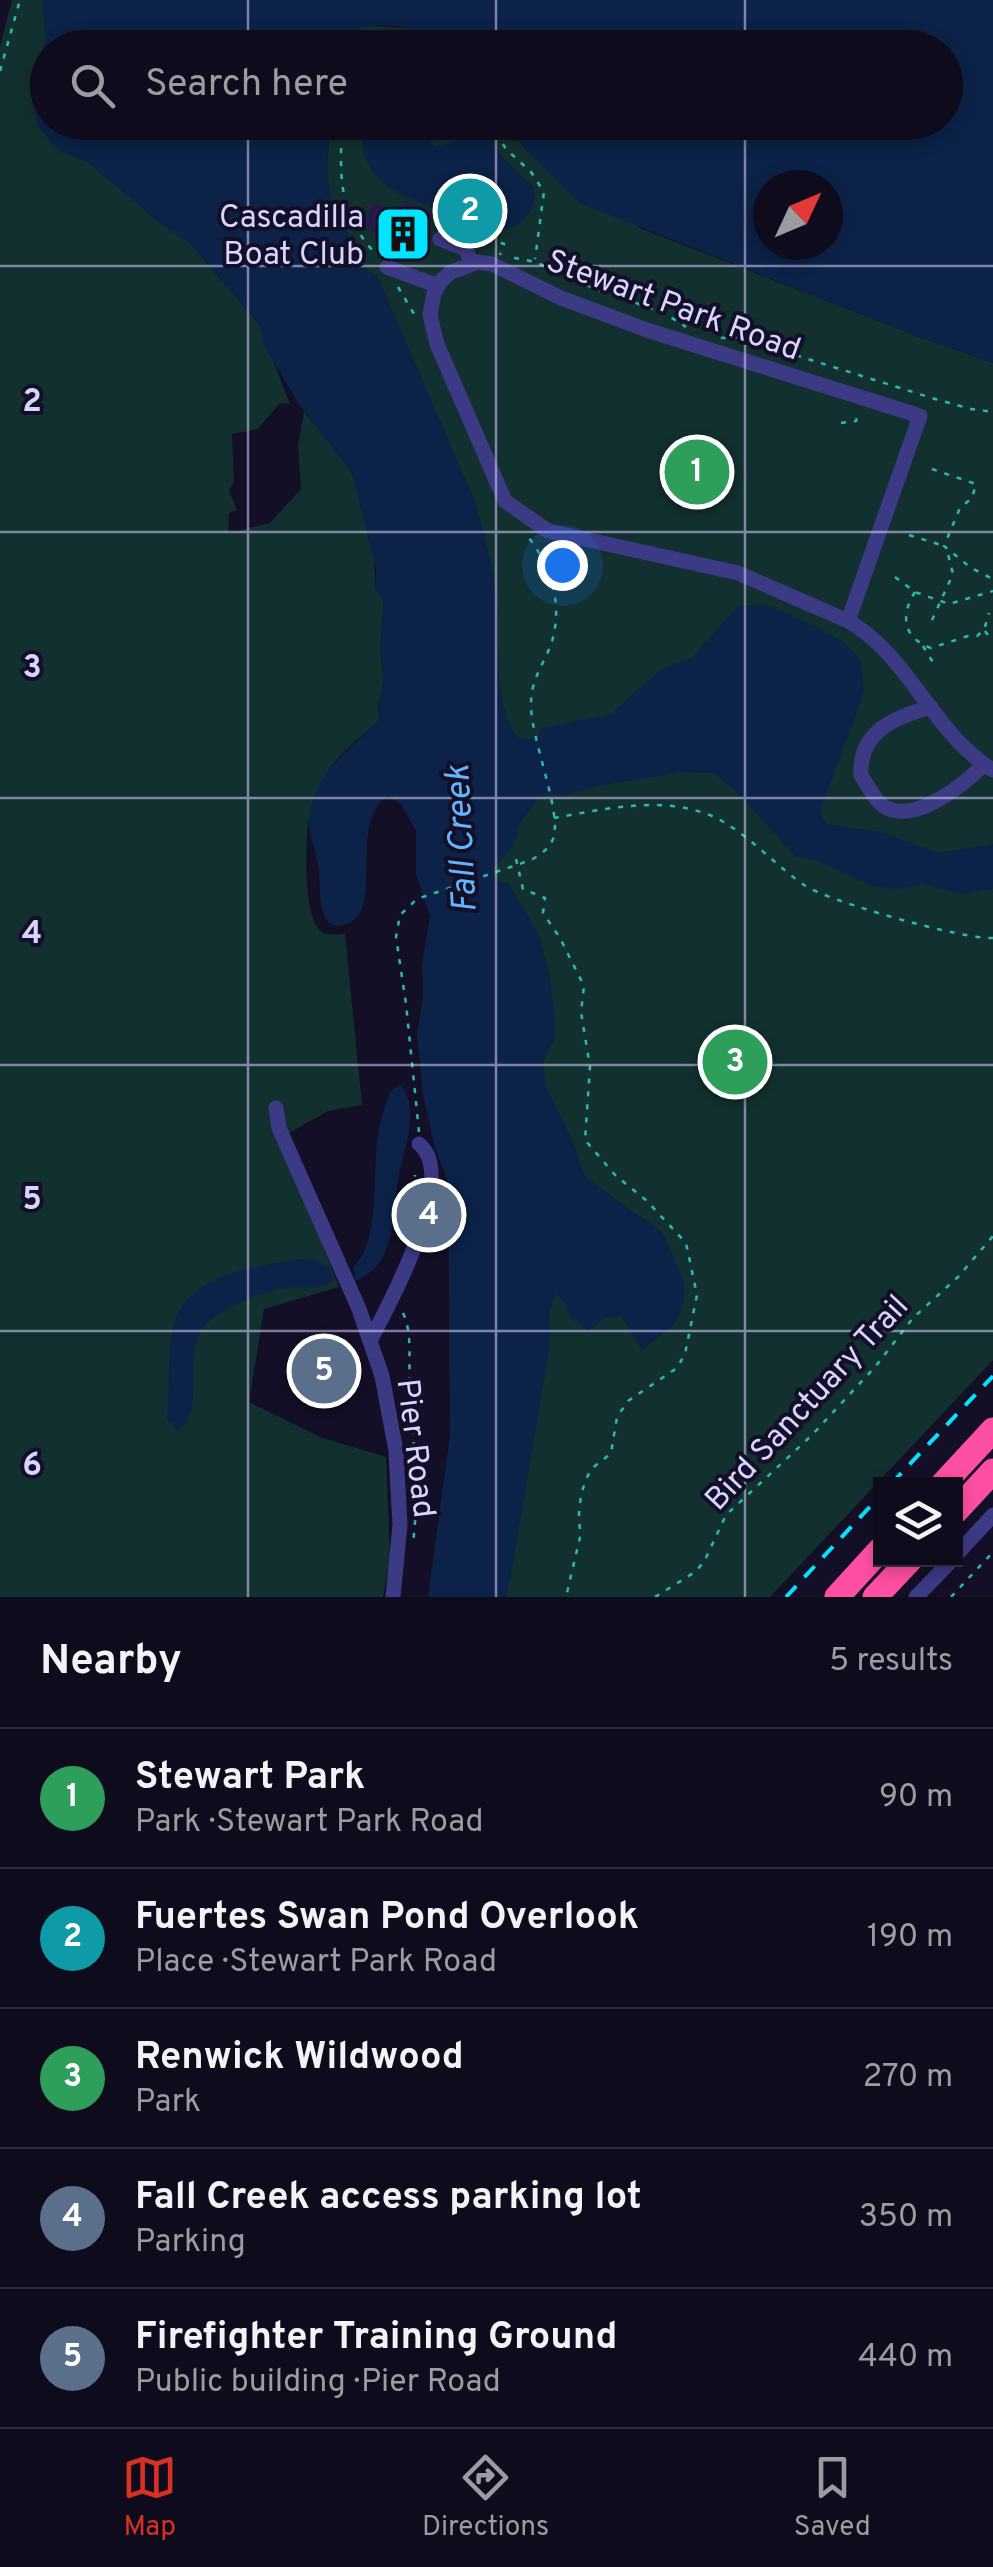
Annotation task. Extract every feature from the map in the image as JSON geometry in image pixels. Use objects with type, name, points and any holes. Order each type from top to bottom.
[{"type":"highway","points":[[949,1477],[993,1430]]},
{"type":"highway","points":[[963,1503],[993,1471]]},
{"type":"highway","points":[[837,1597],[873,1558]]},
{"type":"highway","points":[[874,1597],[903,1567]]},
{"type":"street","points":[[440,239],[466,254],[438,286],[430,315],[437,344],[498,489],[518,512],[548,531],[738,573],[872,634],[930,707],[988,767],[935,802],[902,811],[879,803],[861,775],[864,750],[890,720],[930,707]]},
{"type":"street","name":"Stewart Park Road","points":[[466,254],[561,298],[647,330],[920,416],[848,621]]},
{"type":"street","points":[[387,267],[438,286]]},
{"type":"street","name":"Pier Road","points":[[276,1108],[279,1128],[359,1309],[382,1376],[396,1452],[400,1525],[393,1597]]},
{"type":"street","points":[[371,1339],[426,1222],[430,1171],[428,1153],[419,1144]]},
{"type":"street","points":[[963,1547],[993,1515]]},
{"type":"street","points":[[916,1597],[944,1567]]},
{"type":"path","points":[[0,71],[20,0]]},
{"type":"path","points":[[341,140],[340,182],[347,210]]},
{"type":"path","points":[[500,140],[544,192],[534,260]]},
{"type":"path","points":[[470,212],[465,227],[466,254],[534,260],[664,314],[694,333]]},
{"type":"path","points":[[465,227],[504,244],[500,256]]},
{"type":"path","points":[[713,338],[738,337],[953,404],[993,412]]},
{"type":"path","points":[[841,424],[856,421],[862,402]]},
{"type":"path","points":[[932,469],[986,488]]},
{"type":"path","points":[[932,620],[953,574],[944,546],[960,508],[972,498],[976,484]]},
{"type":"path","points":[[399,1246],[410,1210],[419,1144],[396,936],[400,915],[416,900],[532,860],[553,839],[554,818],[532,725],[534,675],[548,652],[557,616],[549,571],[523,531]]},
{"type":"path","points":[[909,534],[944,546],[971,568],[993,579]]},
{"type":"path","points":[[894,577],[915,592],[958,603],[993,590]]},
{"type":"path","points":[[915,592],[905,612],[905,622],[913,638],[922,644],[940,647],[977,636],[984,630],[989,613]]},
{"type":"path","points":[[984,630],[990,638]]},
{"type":"path","points":[[977,636],[982,645]]},
{"type":"path","points":[[956,640],[959,645]]},
{"type":"path","points":[[922,644],[934,664]]},
{"type":"path","points":[[545,806],[551,804]]},
{"type":"path","points":[[554,818],[616,806],[665,806],[713,816],[807,888],[944,932],[976,939],[993,938]]},
{"type":"path","points":[[517,862],[523,889],[546,898],[544,913],[581,976],[590,1068],[585,1140],[615,1175],[646,1200],[686,1243],[697,1295],[685,1354],[678,1368],[628,1401],[618,1417],[611,1453],[588,1477],[578,1523],[581,1532],[566,1597]]},
{"type":"path","name":"Bird Sanctuary Trail","points":[[655,1597],[695,1572],[704,1562],[726,1515],[810,1436],[875,1368],[913,1318],[958,1277],[993,1236]]},
{"type":"path","points":[[396,1303],[408,1331],[418,1470],[412,1552]]},
{"type":"path","points":[[951,1597],[993,1552]]},
{"type":"green space","points":[[12,0],[42,0],[46,30],[30,30],[30,140],[52,140],[56,148],[88,162],[189,242],[259,324],[290,404],[280,403],[258,429],[232,434],[234,481],[229,491],[237,510],[229,513],[228,533],[270,523],[301,489],[298,446],[304,412],[348,466],[366,515],[375,589],[384,599],[380,651],[384,679],[379,720],[342,754],[325,776],[311,807],[306,856],[308,895],[316,924],[324,933],[345,934],[362,1105],[328,1111],[282,1137],[339,1287],[264,1309],[249,1402],[320,1437],[386,1457],[390,1557],[383,1597],[0,1597],[0,46]]},
{"type":"green space","points":[[366,26],[414,30],[357,30]]},
{"type":"green space","points":[[329,140],[519,140],[530,154],[640,228],[993,363],[993,1360],[883,1477],[873,1477],[873,1488],[770,1597],[466,1597],[455,730],[257,209],[327,167]]},
{"type":"water","points":[[42,0],[993,0],[993,363],[579,203],[519,140],[963,140],[963,30],[416,30],[377,25],[357,30],[45,30]]},
{"type":"water","name":"Fall Creek","points":[[49,140],[329,140],[331,200],[366,268],[378,277],[473,497],[496,591],[502,699],[516,736],[538,738],[539,731],[546,727],[611,714],[660,670],[693,657],[732,612],[744,605],[768,605],[843,642],[861,661],[864,692],[820,812],[826,824],[882,832],[938,853],[993,844],[993,889],[964,894],[922,884],[899,889],[872,886],[816,860],[796,857],[736,791],[714,773],[683,772],[561,796],[551,793],[540,797],[521,822],[512,848],[492,869],[495,878],[509,884],[539,935],[550,979],[555,1020],[554,1039],[543,1062],[545,1084],[575,1146],[585,1177],[662,1232],[685,1284],[682,1309],[673,1326],[642,1350],[622,1317],[603,1318],[588,1332],[570,1319],[565,1302],[556,1294],[550,1309],[549,1352],[507,1597],[428,1597],[450,1435],[448,1182],[435,1148],[423,1095],[417,1034],[430,916],[416,874],[416,831],[401,804],[388,796],[376,808],[367,842],[365,899],[360,913],[339,926],[331,924],[322,909],[310,831],[309,813],[323,778],[379,720],[384,679],[380,651],[384,599],[375,589],[376,569],[352,473],[298,403],[264,345],[259,324],[189,242],[88,162],[56,148]]},
{"type":"water","points":[[364,140],[428,140],[435,147],[492,140],[504,159],[534,188],[534,200],[524,220],[516,226],[495,230],[473,221],[474,211],[469,208],[462,216],[414,201],[379,179],[363,147]]},
{"type":"water","points":[[401,1085],[407,1096],[410,1120],[390,1234],[378,1265],[355,1281],[353,1267],[362,1256],[372,1223],[380,1124],[390,1091]]},
{"type":"water","points":[[313,1259],[329,1267],[333,1281],[260,1294],[209,1321],[197,1339],[194,1353],[191,1411],[177,1430],[167,1419],[170,1343],[179,1312],[190,1297],[223,1276]]},
{"type":"building","name":"Cascadilla Boat Club","points":[[405,201],[433,213],[413,260],[400,255],[398,241],[363,226],[373,202],[394,211],[396,206],[402,209]]},
{"type":"building","points":[[298,1355],[314,1358],[309,1382],[293,1378]]},
{"type":"railway","points":[[898,1477],[993,1376]]},
{"type":"railway","points":[[786,1597],[873,1504]]},
{"type":"place","name":"Fuertes Swan Pond Overlook","points":[[470,211]]},
{"type":"place","name":"Cascadilla Boat Club","points":[[403,234]]},
{"type":"place","name":"Stewart Park","points":[[697,472]]},
{"type":"place","name":"Renwick Wildwood","points":[[735,1062]]},
{"type":"place","name":"Fall Creek access parking lot","points":[[429,1215]]},
{"type":"place","name":"Firefighter Training Ground","points":[[324,1371]]}]
